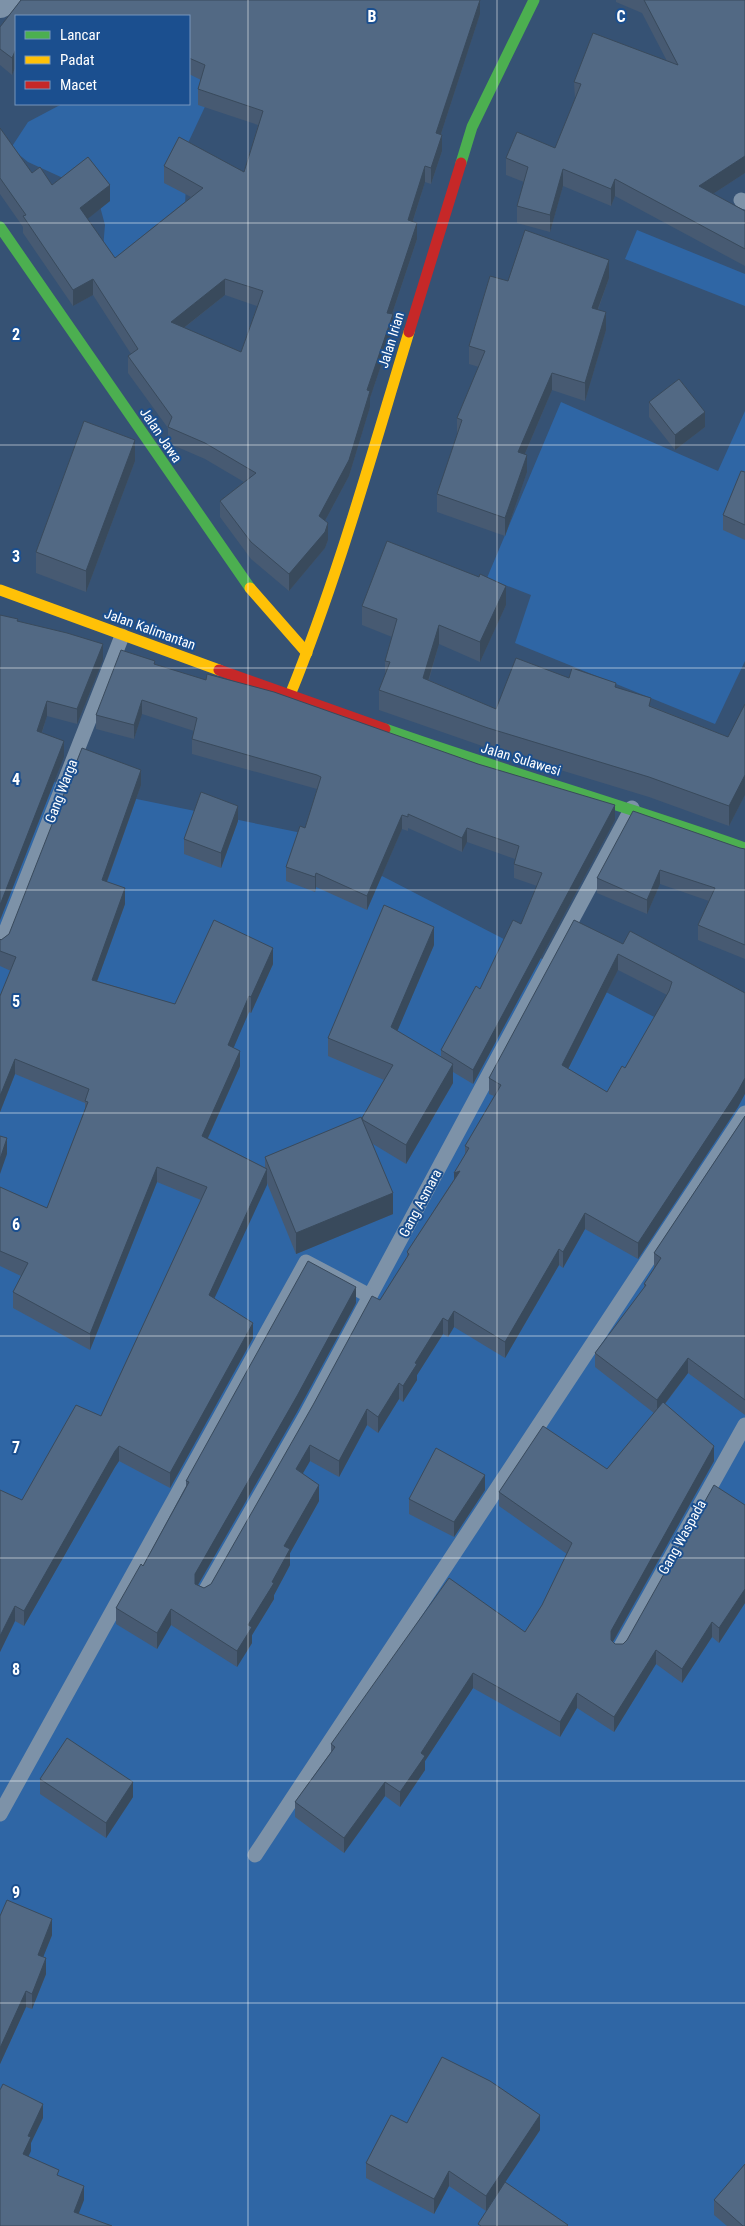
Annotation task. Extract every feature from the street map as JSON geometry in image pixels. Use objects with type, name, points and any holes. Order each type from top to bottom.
[{"type":"street","points":[[0,4],[6,0]]},
{"type":"street","name":"Jalan Irian","points":[[290,695],[308,653],[362,486],[472,127],[534,0]]},
{"type":"street","name":"Jalan Jawa","points":[[0,227],[232,564],[264,606],[308,653]]},
{"type":"street","name":"Jalan Kalimantan","points":[[0,590],[122,636],[290,695]]},
{"type":"street","name":"Jalan Sulawesi","points":[[290,695],[483,763],[632,808],[745,848]]},
{"type":"lane","name":"Gang Warga","points":[[0,946],[122,636]]},
{"type":"lane","name":"Gang Asmara","points":[[202,1595],[305,1417],[632,808]]},
{"type":"lane","points":[[255,1855],[745,1113]]},
{"type":"lane","points":[[0,1814],[306,1262],[370,1296]]},
{"type":"lane","name":"Gang Waspada","points":[[619,1650],[745,1425]]},
{"type":"shaded area","points":[[190,55],[217,81],[188,143],[185,205],[114,261],[102,260],[105,225],[98,199],[63,178],[28,162],[11,148],[28,122],[60,105],[190,105]]},
{"type":"shaded area","points":[[637,230],[745,274],[745,306],[625,259]]},
{"type":"shaded area","points":[[561,402],[718,471],[745,411],[745,661],[715,724],[515,643],[531,595],[487,578]]},
{"type":"shaded area","points":[[0,771],[297,832],[745,1064],[745,2226],[0,2226]]},
{"type":"building","points":[[21,0],[480,0],[436,133],[442,135],[431,168],[425,166],[408,220],[417,223],[387,313],[393,314],[367,390],[370,391],[349,460],[319,516],[328,523],[325,532],[289,574],[251,542],[220,501],[256,473],[205,443],[168,427],[172,417],[128,356],[138,349],[93,279],[73,290],[23,216],[26,215],[0,178],[0,128],[32,173],[40,167],[52,185],[88,157],[110,185],[80,208],[115,258],[203,188],[164,166],[179,137],[244,172],[263,111],[198,89],[205,65],[190,58],[190,15],[15,15],[15,51],[12,58],[0,49],[0,27]],"holes":[[[225,279],[263,291],[241,352],[171,322]]]},
{"type":"building","points":[[644,0],[745,0],[745,156],[699,186],[745,211],[745,249],[615,179],[611,189],[563,169],[550,215],[517,206],[528,167],[506,158],[517,132],[555,148],[581,84],[574,82],[593,33],[678,65]]},
{"type":"building","points":[[525,230],[609,260],[592,308],[606,312],[585,383],[552,373],[518,452],[527,455],[505,518],[437,494],[462,420],[457,418],[485,351],[469,346],[490,276],[508,281]]},
{"type":"building","points":[[679,379],[705,412],[675,435],[649,402]]},
{"type":"building","points":[[84,421],[135,440],[86,571],[36,552]]},
{"type":"building","points":[[741,471],[745,472],[745,525],[723,515]]},
{"type":"building","points":[[387,541],[479,577],[480,574],[506,586],[480,642],[439,625],[423,678],[496,709],[516,658],[569,678],[572,668],[616,683],[615,687],[651,698],[649,706],[728,737],[745,704],[745,775],[729,806],[649,777],[488,728],[379,690],[390,662],[385,661],[397,619],[362,606]]},
{"type":"building","points":[[0,615],[103,644],[77,709],[47,701],[37,731],[64,741],[0,905]]},
{"type":"building","points":[[121,650],[155,661],[154,664],[206,680],[207,674],[274,692],[478,764],[615,805],[473,1070],[441,1050],[476,986],[480,989],[513,920],[521,924],[542,873],[514,864],[519,846],[467,828],[462,838],[408,814],[408,817],[402,815],[367,896],[316,873],[315,877],[286,867],[300,826],[305,828],[321,777],[192,739],[197,718],[142,700],[134,725],[96,715]]},
{"type":"building","points":[[82,748],[141,770],[102,880],[125,888],[92,980],[175,1004],[214,920],[273,948],[251,997],[249,996],[228,1045],[240,1051],[202,1136],[267,1169],[209,1295],[253,1323],[170,1473],[119,1446],[24,1611],[15,1606],[0,1636],[0,1490],[22,1500],[76,1405],[101,1416],[207,1187],[157,1167],[90,1334],[13,1292],[28,1263],[0,1251],[0,1187],[47,1208],[88,1102],[85,1101],[89,1089],[15,1059],[0,1096],[0,996],[16,957],[0,951],[0,939],[9,934]]},
{"type":"building","points":[[201,792],[238,806],[221,853],[184,839]]},
{"type":"building","points":[[633,811],[745,849],[745,945],[698,925],[715,888],[660,870],[647,900],[597,878]]},
{"type":"building","points":[[384,905],[434,927],[391,1027],[453,1064],[406,1145],[362,1118],[393,1065],[328,1038]]},
{"type":"building","points":[[574,920],[623,944],[630,931],[745,993],[745,1078],[638,1243],[585,1213],[563,1252],[559,1249],[505,1342],[454,1311],[448,1321],[443,1318],[403,1386],[399,1383],[378,1417],[367,1409],[339,1461],[310,1445],[296,1469],[319,1485],[284,1546],[290,1549],[272,1582],[274,1583],[248,1625],[252,1627],[237,1651],[171,1609],[157,1633],[116,1608],[141,1564],[143,1566],[189,1482],[186,1481],[308,1261],[356,1287],[297,1396],[195,1574],[195,1584],[204,1588],[211,1584],[313,1405],[372,1296],[380,1300],[409,1254],[407,1252],[460,1171],[454,1173],[469,1148],[465,1146],[501,1085],[489,1078]],"holes":[[[618,954],[672,982],[669,991],[625,1068],[622,1066],[607,1092],[562,1065]]]},
{"type":"building","points":[[745,1116],[745,1400],[688,1358],[657,1400],[595,1353],[646,1285],[644,1284],[661,1258],[654,1253]]},
{"type":"building","points":[[361,1117],[393,1193],[296,1233],[265,1157]]},
{"type":"building","points":[[0,1136],[7,1138],[0,1159]]},
{"type":"building","points":[[663,1402],[714,1446],[611,1631],[611,1640],[615,1644],[623,1644],[627,1640],[714,1485],[745,1505],[745,1589],[719,1628],[712,1622],[682,1669],[656,1650],[614,1717],[577,1693],[560,1722],[473,1673],[421,1753],[425,1756],[400,1792],[385,1782],[344,1838],[295,1802],[335,1747],[331,1744],[449,1578],[525,1632],[542,1605],[572,1543],[499,1492],[543,1426],[607,1469]]},
{"type":"building","points":[[436,1448],[485,1475],[454,1522],[409,1499]]},
{"type":"building","points":[[67,1738],[133,1782],[106,1823],[40,1779]]},
{"type":"building","points":[[7,1900],[52,1919],[38,1955],[46,1958],[32,1994],[26,1991],[0,2048],[0,1916]]},
{"type":"building","points":[[442,2057],[490,2081],[540,2115],[486,2196],[449,2171],[434,2199],[366,2163],[391,2115],[407,2123]]},
{"type":"building","points":[[3,2084],[43,2104],[28,2136],[31,2137],[23,2154],[59,2170],[57,2175],[84,2186],[74,2212],[112,2226],[0,2226],[0,2090]]},
{"type":"building","points":[[745,2164],[745,2226],[743,2226],[714,2200]]},
{"type":"building","points":[[505,2182],[568,2225],[481,2226],[478,2224]]},
{"type":"traffic: fast","points":[[461,163],[472,127],[534,0]]},
{"type":"traffic: fast","points":[[0,227],[250,588]]},
{"type":"traffic: fast","points":[[385,729],[745,848]]},
{"type":"traffic: slow","points":[[290,695],[324,606],[409,332]]},
{"type":"traffic: slow","points":[[250,588],[307,653]]},
{"type":"traffic: slow","points":[[0,590],[219,670]]},
{"type":"traffic: jam","points":[[409,332],[461,163]]},
{"type":"traffic: jam","points":[[219,670],[385,729]]}]
